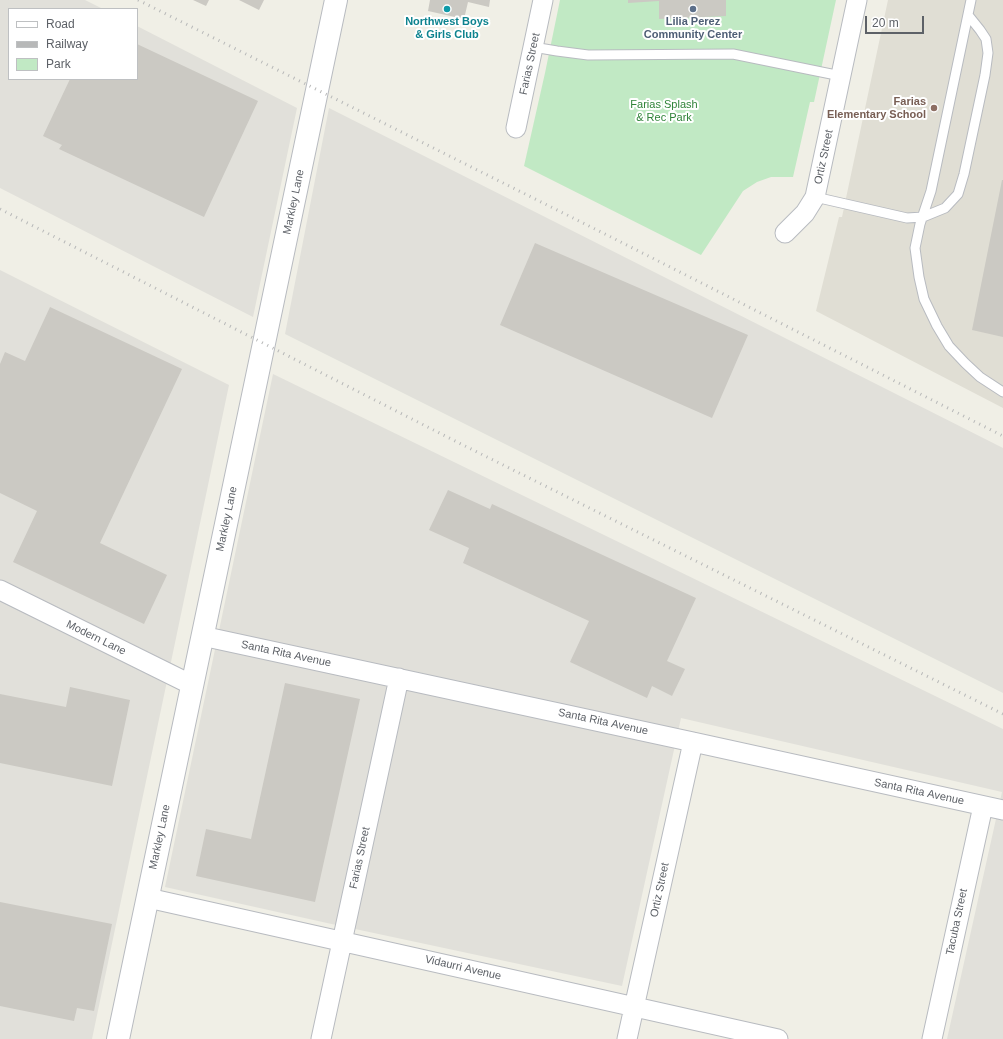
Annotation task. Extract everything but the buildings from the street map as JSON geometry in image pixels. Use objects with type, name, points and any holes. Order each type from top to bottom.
[{"type":"street","name":"Markley Lane","points":[[118,1039],[336,0]]},
{"type":"street","name":"Farias Street","points":[[516,128],[543,0]]},
{"type":"street","name":"Ortiz Street","points":[[785,233],[805,213],[815,198],[858,0]]},
{"type":"street","name":"Modern Lane","points":[[0,590],[192,685]]},
{"type":"street","name":"Santa Rita Avenue","points":[[202,636],[1003,810]]},
{"type":"street","name":"Farias Street","points":[[321,1039],[399,678]]},
{"type":"street","name":"Ortiz Street","points":[[627,1039],[693,742]]},
{"type":"street","name":"Tacuba Street","points":[[932,1039],[983,806]]},
{"type":"street","name":"Vidaurri Avenue","points":[[148,898],[778,1039]]},
{"type":"lane","points":[[971,0],[932,191],[920,224],[915,248],[924,300],[936,326],[949,346],[965,363],[980,377],[1003,392]]},
{"type":"lane","points":[[815,198],[907,218],[923,217],[945,208],[958,194],[964,174],[985,75],[988,53],[986,39],[968,15]]},
{"type":"lane","points":[[533,47],[588,55],[733,54],[841,76]]},
{"type":"shaded area","points":[[0,0],[85,0],[101,8],[8,8],[8,80],[138,80],[138,27],[297,108],[253,317],[0,188]]},
{"type":"shaded area","name":"Farias Elementary School","points":[[888,0],[1003,0],[1003,408],[816,311],[839,217],[842,217]]},
{"type":"shaded area","points":[[329,108],[1003,448],[1003,693],[285,334]]},
{"type":"shaded area","points":[[0,270],[229,385],[92,1039],[0,1039]]},
{"type":"shaded area","points":[[273,374],[1003,729],[1003,1039],[947,1039],[1002,792],[681,718],[622,986],[165,887]]},
{"type":"green space","name":"Farias Splash & Rec Park","points":[[560,0],[836,0],[814,102],[810,102],[793,177],[771,177],[757,182],[743,191],[701,255],[524,166]]},
{"type":"railway","points":[[138,0],[605,234],[1003,436]]},
{"type":"railway","points":[[0,209],[461,444],[1003,714]]},
{"type":"place","name":"Northwest Boys & Girls Club","points":[[447,9]]},
{"type":"place","name":"Lilia Perez Community Center","points":[[693,9]]},
{"type":"place","name":"Farias Elementary School","points":[[934,108]]}]
